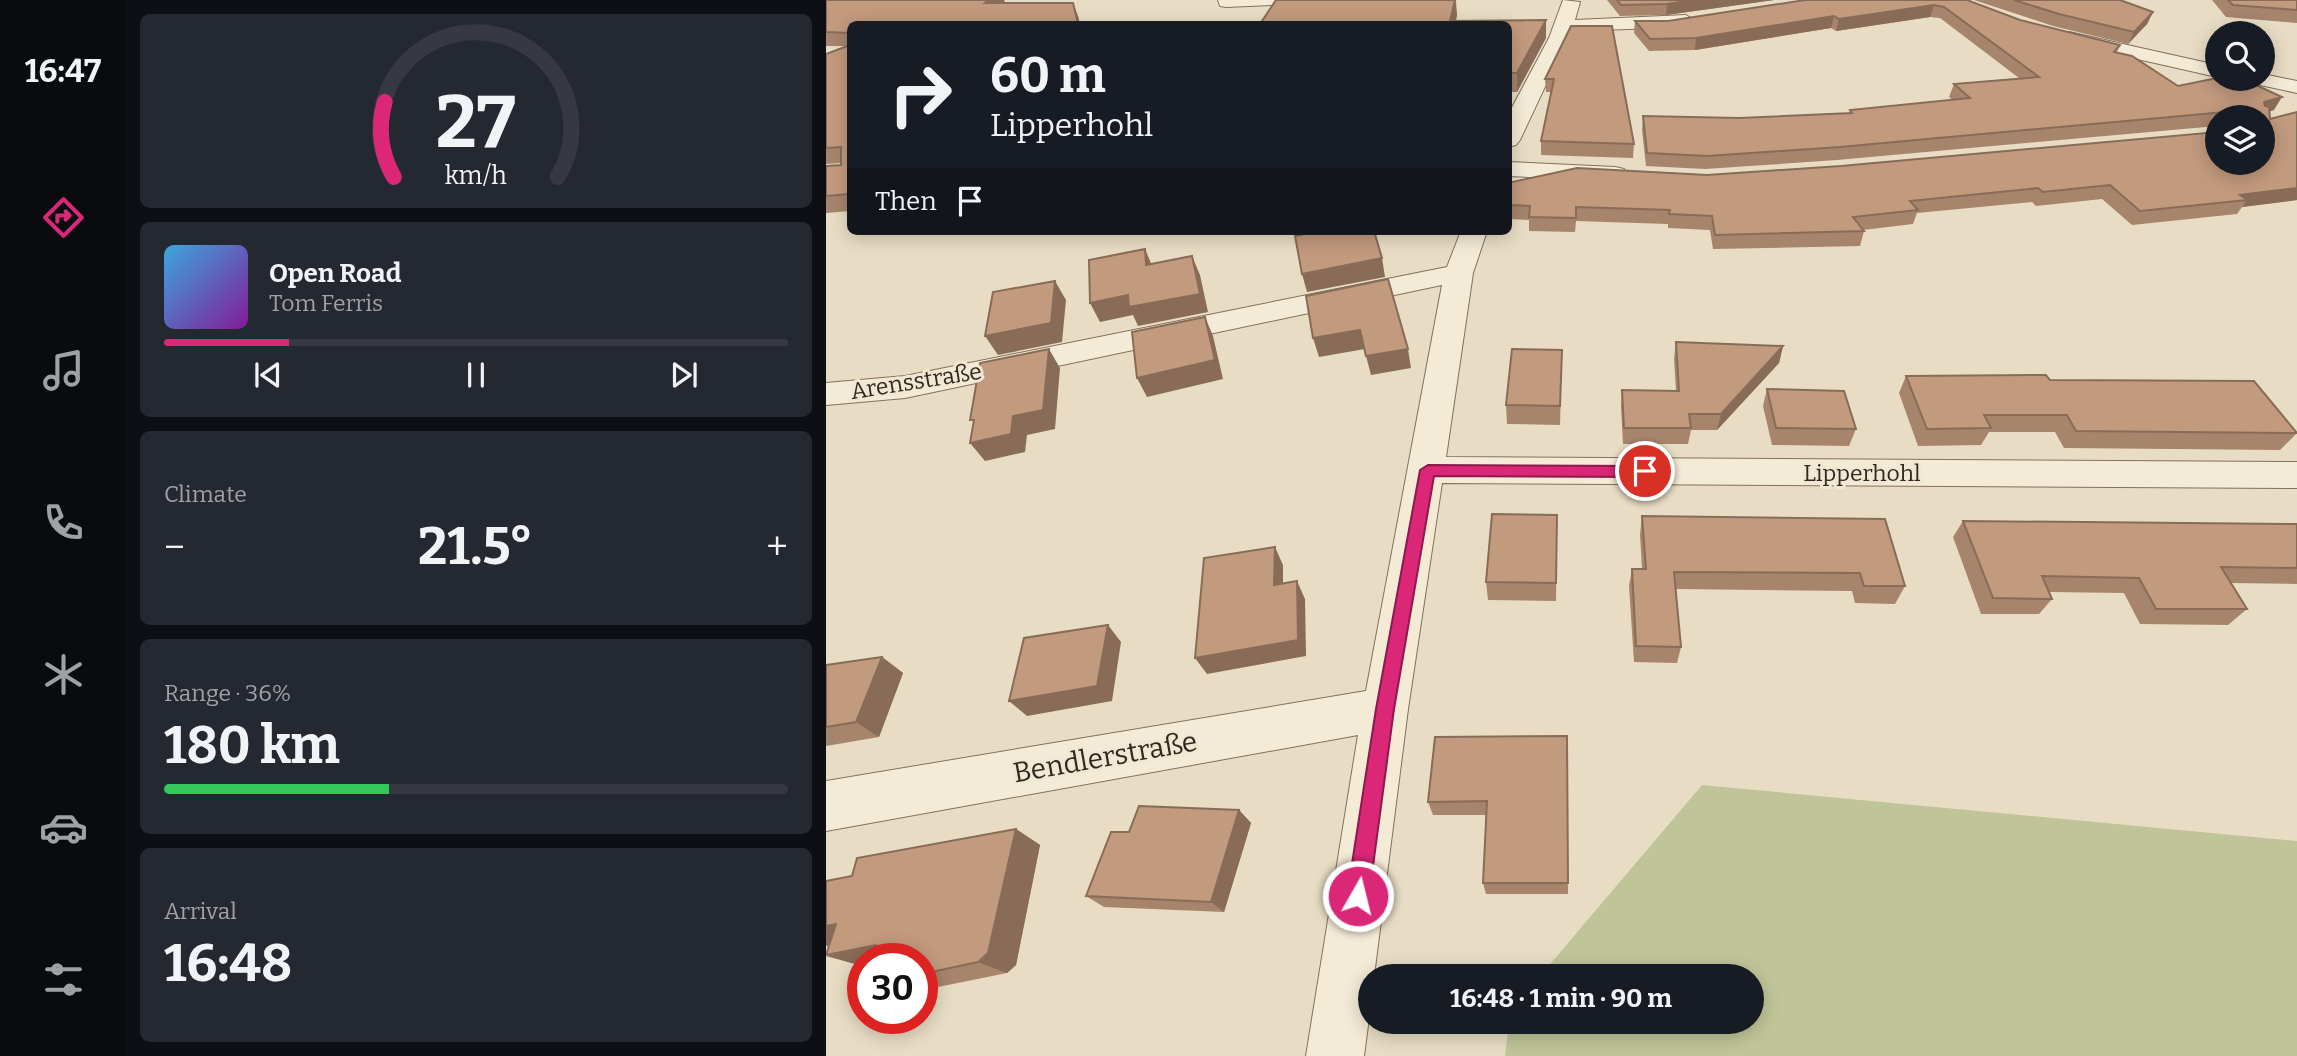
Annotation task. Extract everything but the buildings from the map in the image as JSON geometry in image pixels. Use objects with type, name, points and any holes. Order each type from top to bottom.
[{"type":"street","points":[[1226,2],[1272,0]]},
{"type":"street","points":[[1513,115],[1565,26],[1572,0]]},
{"type":"street","points":[[1565,26],[1704,19]]},
{"type":"street","points":[[2049,32],[2205,69]]},
{"type":"street","points":[[2275,82],[2297,87]]},
{"type":"street","points":[[1512,169],[1639,175]]},
{"type":"street","points":[[1335,1056],[1385,709],[1428,470],[1459,273],[1473,235]]},
{"type":"street","name":"Arensstraße","points":[[826,394],[905,387],[1459,273]]},
{"type":"street","name":"Lipperhohl","points":[[1428,470],[2297,475]]},
{"type":"street","name":"Bendlerstraße","points":[[826,806],[1385,709]]},
{"type":"green space","points":[[1702,785],[2297,841],[2297,1056],[1505,1056],[1508,1034],[1764,1034],[1764,964],[1550,964]]},
{"type":"route","points":[[1358,896],[1385,709],[1428,470],[1645,471]]}]
